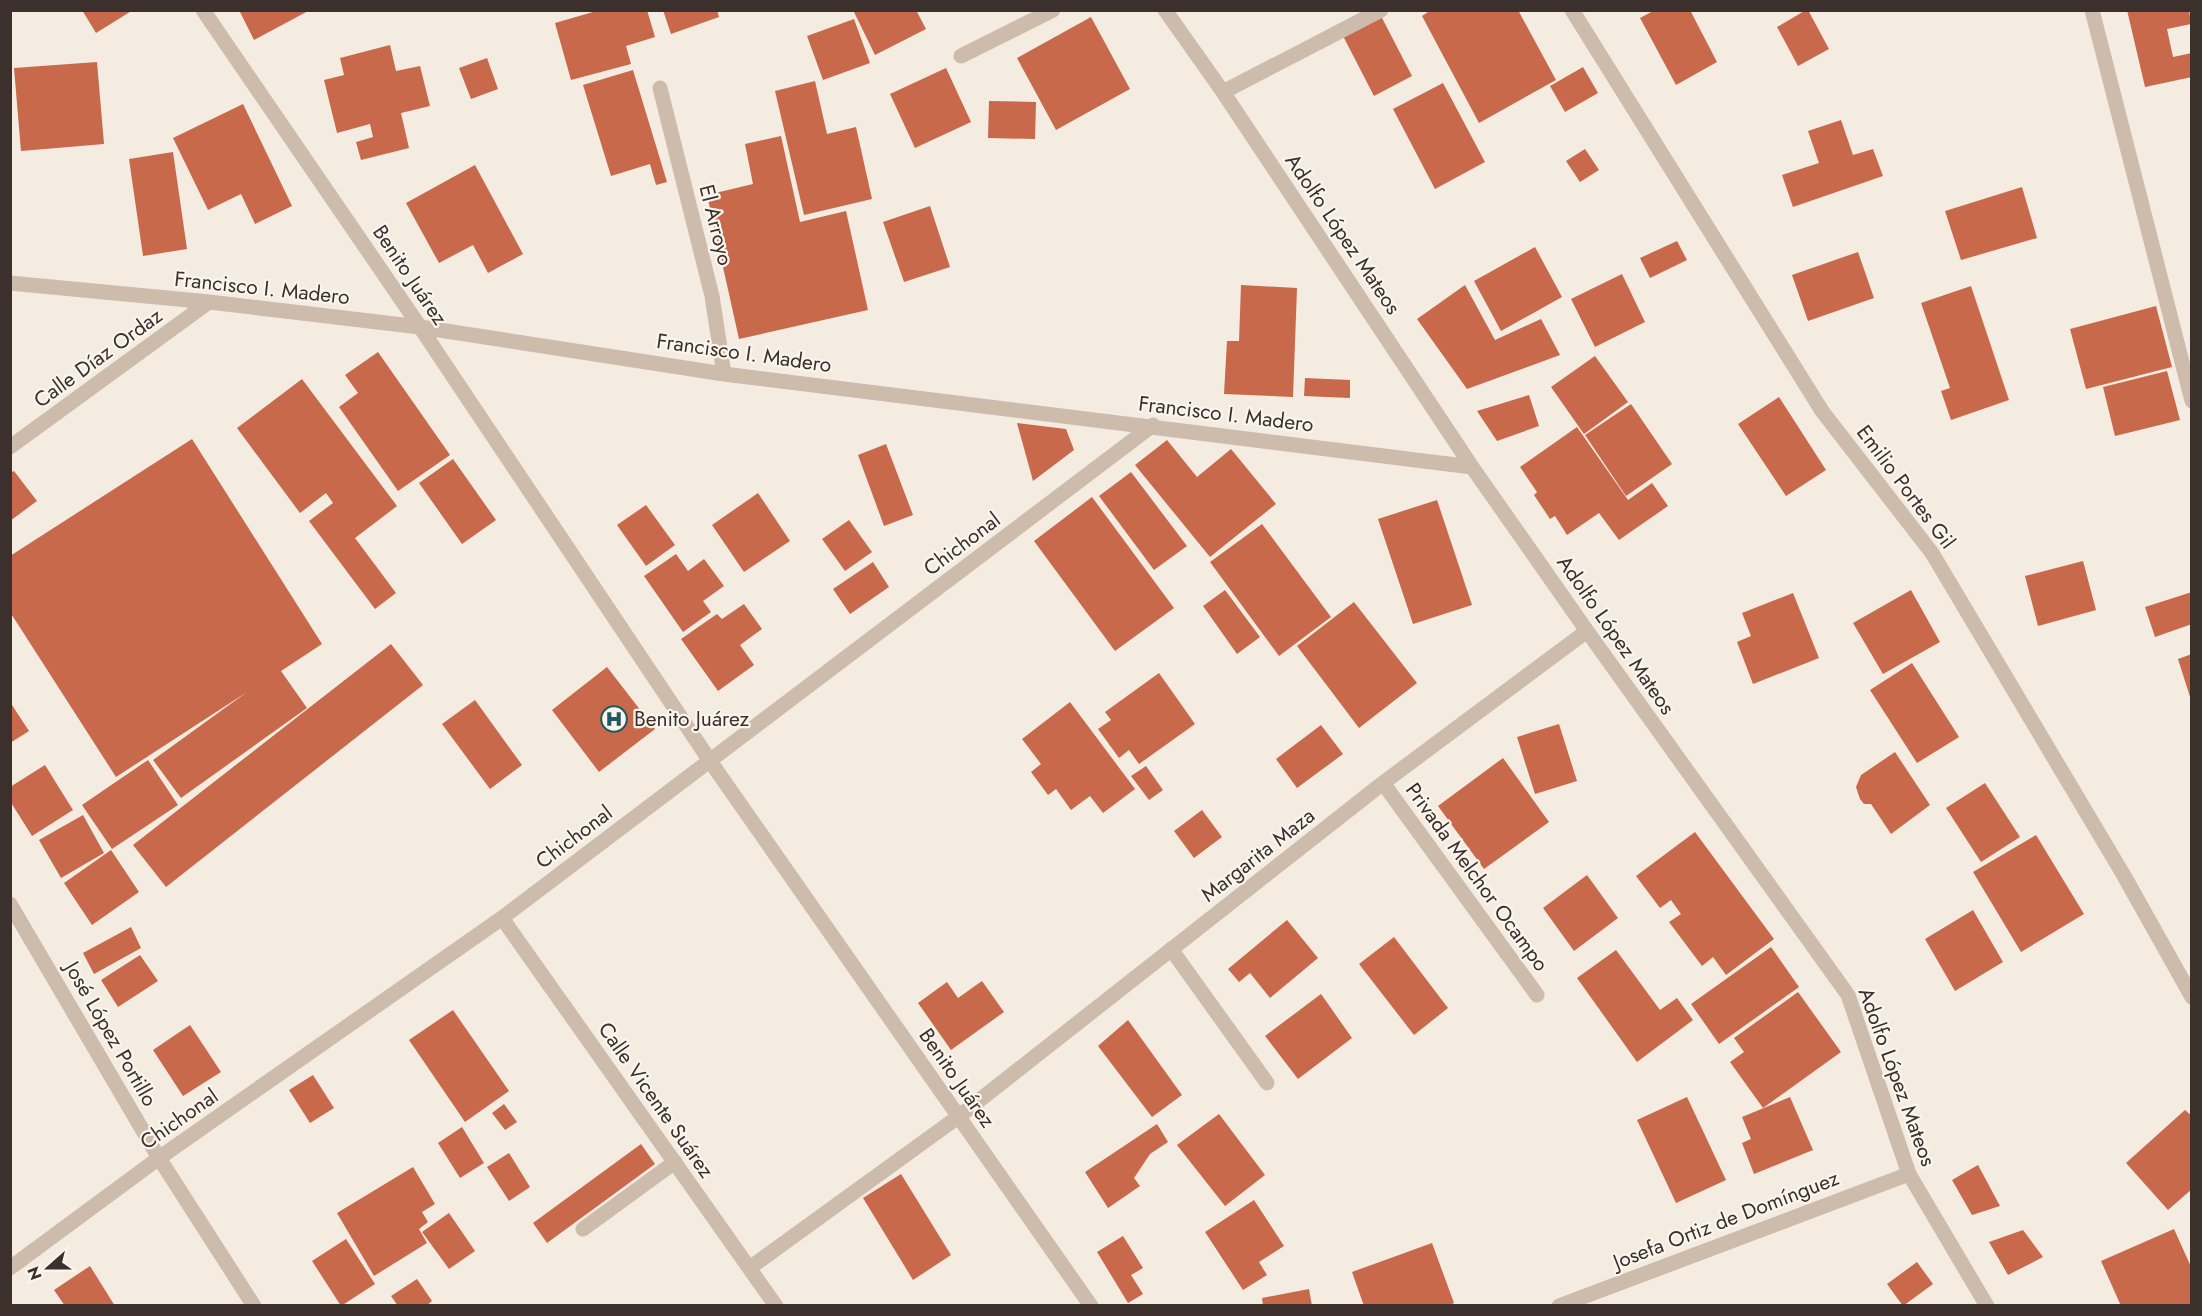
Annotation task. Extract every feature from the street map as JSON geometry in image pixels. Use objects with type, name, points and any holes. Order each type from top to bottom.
[{"type":"street","name":"Benito Juárez","points":[[203,10],[420,327],[710,761],[1091,1305]]},
{"type":"street","points":[[961,56],[1053,10]]},
{"type":"street","name":"Adolfo López Mateos","points":[[1165,10],[1223,92],[1472,466],[1587,631],[1848,995],[1909,1174],[1987,1305]]},
{"type":"street","points":[[1223,92],[1381,10]]},
{"type":"street","name":"Emilio Portes Gil","points":[[1572,10],[1822,411],[1932,553],[2123,874],[2192,997]]},
{"type":"street","points":[[2092,10],[2192,401]]},
{"type":"street","name":"El Arroyo","points":[[660,88],[712,296],[724,374]]},
{"type":"street","name":"Francisco I. Madero","points":[[10,283],[209,302],[420,327],[724,374],[1472,466]]},
{"type":"street","name":"Calle Díaz Ordaz","points":[[10,447],[209,302]]},
{"type":"street","name":"Chichonal","points":[[10,1268],[159,1158],[502,918],[1153,426]]},
{"type":"street","name":"Margarita Maza","points":[[751,1267],[958,1117],[1383,783],[1587,631]]},
{"type":"street","name":"Privada Melchor Ocampo","points":[[1383,783],[1537,995]]},
{"type":"street","name":"José López Portillo","points":[[10,904],[159,1158],[254,1305]]},
{"type":"street","name":"Calle Vicente Suárez","points":[[502,918],[776,1305]]},
{"type":"street","points":[[1171,949],[1267,1083]]},
{"type":"street","points":[[583,1229],[675,1162]]},
{"type":"street","name":"Josefa Ortiz de Domínguez","points":[[1559,1305],[1909,1174]]},
{"type":"building","points":[[82,10],[133,10],[96,33]]},
{"type":"building","points":[[239,10],[310,10],[254,40]]},
{"type":"building","points":[[600,10],[647,10],[655,37],[626,46],[631,64],[571,80],[555,23]]},
{"type":"building","points":[[663,10],[717,10],[719,17],[671,34]]},
{"type":"building","points":[[853,10],[916,10],[926,29],[875,55]]},
{"type":"building","points":[[1431,10],[1518,10],[1556,80],[1479,123],[1422,16]]},
{"type":"building","points":[[1655,10],[1690,10],[1717,62],[1676,85],[1640,18]]},
{"type":"building","points":[[1806,10],[1829,49],[1798,66],[1777,27]]},
{"type":"building","points":[[2127,10],[2189,10],[2191,24],[2167,29],[2173,57],[2192,53],[2192,77],[2145,87]]},
{"type":"building","points":[[1380,14],[1412,76],[1374,96],[1342,34]]},
{"type":"building","points":[[1091,17],[1130,89],[1056,130],[1017,58]]},
{"type":"building","points":[[854,19],[870,63],[823,80],[807,36]]},
{"type":"building","points":[[390,45],[396,71],[420,66],[430,106],[401,113],[409,148],[361,160],[356,142],[373,137],[370,124],[337,133],[324,80],[344,75],[340,58]]},
{"type":"building","points":[[487,58],[498,89],[471,99],[459,68]]},
{"type":"building","points":[[97,62],[104,144],[21,151],[14,68]]},
{"type":"building","points":[[1583,67],[1598,93],[1565,112],[1550,86]]},
{"type":"building","points":[[946,68],[971,122],[915,148],[890,94]]},
{"type":"building","points":[[633,70],[667,182],[656,185],[650,164],[611,176],[583,85]]},
{"type":"building","points":[[815,81],[827,134],[856,127],[872,199],[804,215],[775,91]]},
{"type":"building","points":[[1443,83],[1485,162],[1435,189],[1393,109]]},
{"type":"building","points":[[989,101],[1036,102],[1035,139],[988,138]]},
{"type":"building","points":[[243,104],[292,206],[255,224],[241,194],[208,210],[173,138]]},
{"type":"building","points":[[1841,120],[1853,155],[1873,149],[1883,176],[1793,207],[1782,175],[1819,163],[1808,131]]},
{"type":"building","points":[[781,136],[800,222],[846,211],[868,310],[739,339],[707,195],[753,184],[745,144]]},
{"type":"building","points":[[1585,149],[1599,170],[1580,182],[1566,161]]},
{"type":"building","points":[[173,152],[187,249],[143,256],[129,159]]},
{"type":"building","points":[[475,165],[523,254],[488,273],[473,245],[439,263],[406,203]]},
{"type":"building","points":[[2022,187],[2037,238],[1961,260],[1945,211]]},
{"type":"building","points":[[930,206],[950,267],[904,282],[883,222]]},
{"type":"building","points":[[1677,241],[1687,260],[1650,278],[1640,258]]},
{"type":"building","points":[[1535,247],[1562,297],[1501,331],[1474,281]]},
{"type":"building","points":[[1858,252],[1874,298],[1808,321],[1792,275]]},
{"type":"building","points":[[1622,274],[1645,322],[1595,347],[1571,299]]},
{"type":"building","points":[[1241,285],[1297,288],[1293,397],[1224,394],[1227,341],[1239,341]]},
{"type":"building","points":[[1465,285],[1495,340],[1541,319],[1560,355],[1467,389],[1417,319]]},
{"type":"building","points":[[1971,286],[2009,400],[1951,420],[1941,391],[1950,388],[1921,303]]},
{"type":"building","points":[[2156,306],[2172,367],[2086,389],[2070,329]]},
{"type":"building","points":[[378,352],[450,455],[398,491],[339,407],[358,393],[345,375]]},
{"type":"building","points":[[1595,356],[1628,402],[1584,434],[1551,387]]},
{"type":"building","points":[[2167,371],[2180,420],[2115,436],[2103,387]]},
{"type":"building","points":[[1305,378],[1350,380],[1350,398],[1304,396]]},
{"type":"building","points":[[302,379],[397,506],[355,538],[396,593],[375,609],[309,521],[333,503],[326,493],[300,513],[237,428]]},
{"type":"building","points":[[1529,395],[1539,426],[1497,441],[1477,411]]},
{"type":"building","points":[[1779,397],[1826,470],[1786,496],[1738,424]]},
{"type":"building","points":[[1631,404],[1672,464],[1626,496],[1585,435]]},
{"type":"building","points":[[1017,423],[1066,429],[1074,450],[1033,481]]},
{"type":"building","points":[[1577,427],[1628,500],[1652,483],[1668,506],[1619,540],[1599,513],[1567,535],[1555,516],[1550,519],[1534,495],[1537,492],[1520,467]]},
{"type":"building","points":[[192,439],[322,644],[281,671],[307,708],[181,798],[153,760],[247,692],[116,777],[10,612],[10,556]]},
{"type":"building","points":[[1167,440],[1197,477],[1231,449],[1276,504],[1210,557],[1135,465]]},
{"type":"building","points":[[886,444],[913,515],[884,526],[858,455]]},
{"type":"building","points":[[453,459],[496,520],[462,544],[419,483]]},
{"type":"building","points":[[14,471],[37,501],[10,521],[10,473]]},
{"type":"building","points":[[1131,472],[1187,546],[1154,570],[1099,496]]},
{"type":"building","points":[[758,493],[790,541],[744,572],[712,525]]},
{"type":"building","points":[[1092,497],[1174,608],[1115,651],[1034,541]]},
{"type":"building","points":[[1437,500],[1472,605],[1413,624],[1378,519]]},
{"type":"building","points":[[646,505],[675,545],[646,566],[617,525]]},
{"type":"building","points":[[849,520],[872,552],[845,571],[822,539]]},
{"type":"building","points":[[1262,524],[1331,617],[1279,656],[1210,562]]},
{"type":"building","points":[[676,554],[688,571],[704,559],[724,586],[703,601],[711,612],[683,632],[644,576]]},
{"type":"building","points":[[2083,561],[2096,610],[2038,626],[2025,576]]},
{"type":"building","points":[[873,562],[889,587],[850,614],[833,589]]},
{"type":"building","points":[[1225,590],[1260,637],[1237,654],[1203,606]]},
{"type":"building","points":[[1911,590],[1940,642],[1883,674],[1853,623]]},
{"type":"building","points":[[2192,592],[2192,624],[2155,637],[2145,607]]},
{"type":"building","points":[[1793,593],[1819,658],[1753,684],[1737,642],[1751,636],[1742,613]]},
{"type":"building","points":[[1354,602],[1417,683],[1359,728],[1297,646]]},
{"type":"building","points":[[744,604],[762,629],[740,645],[754,665],[718,691],[681,639],[717,614],[722,619]]},
{"type":"building","points":[[391,644],[423,685],[166,887],[133,845]]},
{"type":"building","points":[[2192,654],[2192,700],[2191,700],[2178,659]]},
{"type":"building","points":[[1912,663],[1959,737],[1917,763],[1870,690]]},
{"type":"building","points":[[607,667],[655,729],[599,772],[552,710]]},
{"type":"building","points":[[1159,673],[1195,724],[1139,764],[1129,750],[1119,758],[1098,729],[1111,720],[1105,712]]},
{"type":"building","points":[[475,700],[522,765],[490,789],[442,724]]},
{"type":"building","points":[[10,702],[29,731],[10,743]]},
{"type":"building","points":[[1070,702],[1135,789],[1103,813],[1090,796],[1071,810],[1056,789],[1048,795],[1031,772],[1041,764],[1022,739]]},
{"type":"building","points":[[1559,724],[1577,781],[1535,794],[1517,737]]},
{"type":"building","points":[[1321,725],[1343,754],[1297,788],[1276,759]]},
{"type":"building","points":[[1895,752],[1930,805],[1891,834],[1871,804],[1864,804],[1860,799],[1856,787],[1861,775]]},
{"type":"building","points":[[1503,758],[1549,822],[1484,869],[1438,806]]},
{"type":"building","points":[[148,760],[178,805],[112,849],[82,805]]},
{"type":"building","points":[[45,765],[73,810],[32,836],[10,801],[10,787]]},
{"type":"building","points":[[1146,766],[1163,790],[1149,800],[1131,776]]},
{"type":"building","points":[[1985,783],[2020,837],[1981,862],[1946,808]]},
{"type":"building","points":[[1202,810],[1222,837],[1194,858],[1174,831]]},
{"type":"building","points":[[83,815],[104,853],[61,878],[39,840]]},
{"type":"building","points":[[1695,832],[1774,939],[1726,975],[1713,957],[1702,966],[1669,922],[1681,914],[1671,900],[1660,908],[1636,876]]},
{"type":"building","points":[[2036,835],[2084,914],[2021,952],[1973,872]]},
{"type":"building","points":[[111,850],[139,892],[92,925],[64,883]]},
{"type":"building","points":[[1587,875],[1618,918],[1574,951],[1543,908]]},
{"type":"building","points":[[1973,910],[2003,962],[1955,991],[1925,939]]},
{"type":"building","points":[[1287,920],[1318,958],[1270,998],[1250,973],[1239,982],[1228,969]]},
{"type":"building","points":[[131,927],[141,948],[94,974],[83,953]]},
{"type":"building","points":[[1394,937],[1448,1008],[1414,1035],[1359,964]]},
{"type":"building","points":[[1771,947],[1799,987],[1719,1044],[1691,1004]]},
{"type":"building","points":[[1616,950],[1660,1010],[1677,998],[1693,1020],[1637,1062],[1577,978]]},
{"type":"building","points":[[140,955],[158,981],[118,1007],[101,980]]},
{"type":"building","points":[[982,981],[1004,1012],[951,1050],[918,1003],[947,982],[958,998]]},
{"type":"building","points":[[1798,992],[1841,1052],[1763,1108],[1730,1062],[1744,1052],[1734,1038]]},
{"type":"building","points":[[1321,994],[1352,1038],[1298,1079],[1265,1036]]},
{"type":"building","points":[[453,1010],[509,1091],[465,1122],[409,1040]]},
{"type":"building","points":[[1128,1020],[1182,1095],[1152,1117],[1098,1046]]},
{"type":"building","points":[[190,1025],[221,1072],[183,1096],[153,1050]]},
{"type":"building","points":[[313,1075],[334,1108],[310,1123],[289,1090]]},
{"type":"building","points":[[1687,1097],[1726,1180],[1676,1203],[1637,1120]]},
{"type":"building","points":[[1790,1097],[1813,1150],[1754,1174],[1742,1143],[1751,1139],[1742,1117]]},
{"type":"building","points":[[504,1104],[517,1122],[505,1130],[492,1113]]},
{"type":"building","points":[[2185,1110],[2192,1116],[2192,1189],[2168,1210],[2126,1163]]},
{"type":"building","points":[[1219,1114],[1265,1175],[1225,1206],[1177,1145]]},
{"type":"building","points":[[1157,1124],[1168,1142],[1150,1154],[1134,1178],[1140,1186],[1108,1208],[1085,1172]]},
{"type":"building","points":[[462,1127],[484,1163],[460,1178],[438,1143]]},
{"type":"building","points":[[641,1144],[655,1164],[547,1243],[533,1223]]},
{"type":"building","points":[[509,1153],[530,1187],[509,1201],[487,1167]]},
{"type":"building","points":[[1978,1165],[2000,1206],[1972,1215],[1952,1180]]},
{"type":"building","points":[[413,1167],[435,1204],[422,1212],[428,1222],[419,1229],[427,1243],[374,1276],[337,1213]]},
{"type":"building","points":[[901,1174],[951,1255],[913,1280],[863,1198]]},
{"type":"building","points":[[1254,1200],[1284,1246],[1259,1262],[1267,1275],[1243,1290],[1205,1232]]},
{"type":"building","points":[[449,1213],[475,1251],[449,1269],[422,1232]]},
{"type":"building","points":[[2174,1229],[2192,1269],[2192,1306],[2121,1306],[2101,1261]]},
{"type":"building","points":[[2023,1230],[2043,1257],[2008,1275],[1989,1242]]},
{"type":"building","points":[[1123,1236],[1143,1268],[1131,1275],[1143,1294],[1128,1303],[1097,1252]]},
{"type":"building","points":[[346,1239],[375,1284],[341,1306],[312,1261]]},
{"type":"building","points":[[1432,1243],[1454,1303],[1447,1306],[1364,1306],[1352,1272]]},
{"type":"building","points":[[1917,1262],[1933,1284],[1903,1306],[1887,1284]]},
{"type":"building","points":[[90,1266],[115,1306],[65,1306],[54,1290]]},
{"type":"building","points":[[417,1279],[432,1301],[426,1306],[398,1306],[391,1296]]},
{"type":"building","points":[[1309,1289],[1312,1306],[1263,1306],[1262,1298]]},
{"type":"place","name":"Benito Juárez","points":[[614,719]]}]
